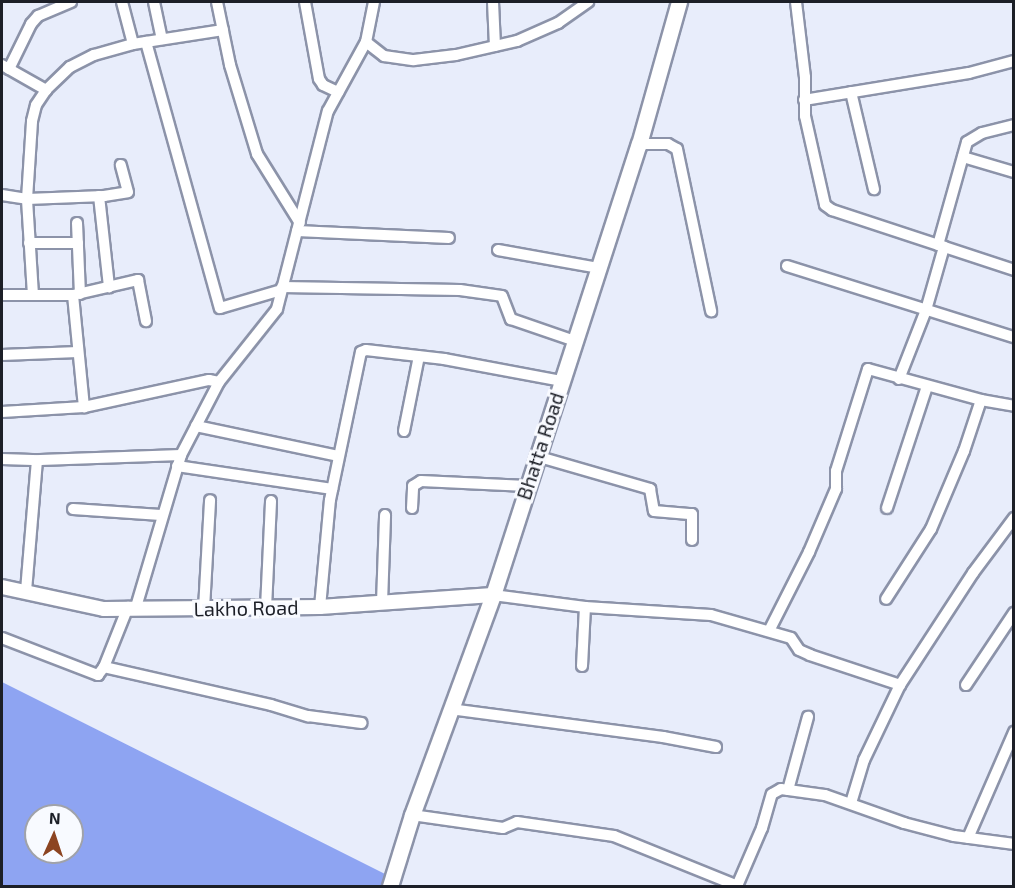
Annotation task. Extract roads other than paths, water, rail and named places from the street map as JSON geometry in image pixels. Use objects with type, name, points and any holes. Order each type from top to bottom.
[{"type":"main road","name":"Bhatta Road","points":[[390,886],[412,815],[493,595],[536,456],[639,144],[679,2]]},
{"type":"street","points":[[46,90],[5,67],[38,16],[71,2]]},
{"type":"street","points":[[122,2],[133,44]]},
{"type":"street","points":[[154,2],[162,39]]},
{"type":"street","points":[[217,2],[230,65],[257,154],[299,227]]},
{"type":"street","points":[[306,2],[319,79],[323,85],[338,92]]},
{"type":"street","points":[[2,638],[98,675],[104,667],[132,607],[179,461],[219,382],[277,309],[328,111],[366,42],[372,25],[374,2]]},
{"type":"street","points":[[493,2],[495,46]]},
{"type":"street","points":[[366,42],[384,56],[414,60],[456,55],[517,41],[558,23],[588,2]]},
{"type":"street","points":[[796,2],[805,77],[804,100],[819,189],[825,206],[1014,270]]},
{"type":"street","points":[[33,295],[27,199],[32,121],[36,105],[46,90],[70,67],[94,55],[133,44],[223,30]]},
{"type":"street","points":[[146,42],[220,308],[282,289],[460,290],[502,296],[511,319],[575,340]]},
{"type":"street","points":[[804,100],[969,73],[1014,61]]},
{"type":"street","points":[[851,92],[874,189]]},
{"type":"street","points":[[899,379],[926,310],[967,142],[982,133],[1014,125]]},
{"type":"street","points":[[639,144],[668,144],[677,149],[711,311]]},
{"type":"street","points":[[963,157],[1014,172]]},
{"type":"street","points":[[2,195],[27,199],[99,196],[128,192],[121,165]]},
{"type":"street","points":[[99,196],[109,287]]},
{"type":"street","points":[[77,223],[78,352],[84,407]]},
{"type":"street","points":[[299,227],[449,238]]},
{"type":"street","points":[[29,243],[78,243]]},
{"type":"street","points":[[498,250],[599,268]]},
{"type":"street","points":[[787,266],[1014,337]]},
{"type":"street","points":[[2,295],[77,294],[138,280],[146,321]]},
{"type":"street","points":[[320,607],[332,489],[361,352],[366,350],[420,356],[561,381]]},
{"type":"street","points":[[2,355],[78,352]]},
{"type":"street","points":[[404,430],[420,356]]},
{"type":"street","points":[[769,631],[809,552],[836,489],[836,471],[868,369],[981,400],[1014,406]]},
{"type":"street","points":[[2,412],[84,407],[208,380],[219,382]]},
{"type":"street","points":[[887,508],[927,386]]},
{"type":"street","points":[[886,599],[931,529],[964,451],[981,400]]},
{"type":"street","points":[[196,426],[338,456]]},
{"type":"street","points":[[536,456],[650,489],[654,511],[692,514],[692,540]]},
{"type":"street","points":[[2,459],[179,461],[332,489]]},
{"type":"street","points":[[26,591],[37,460]]},
{"type":"street","points":[[412,508],[414,486],[421,481],[527,486]]},
{"type":"street","points":[[204,609],[210,500]]},
{"type":"street","points":[[266,608],[271,501]]},
{"type":"street","points":[[73,509],[161,515]]},
{"type":"street","points":[[382,603],[385,515]]},
{"type":"street","points":[[851,803],[864,760],[900,686],[973,573],[1014,518]]},
{"type":"street","name":"Lakho Road","points":[[2,586],[104,609],[320,607],[493,595]]},
{"type":"street","points":[[493,595],[585,607],[711,615],[795,640],[799,650],[810,655],[900,686]]},
{"type":"street","points":[[582,666],[585,607]]},
{"type":"street","points":[[966,685],[1014,613]]},
{"type":"street","points":[[104,667],[271,705],[308,716],[362,723]]},
{"type":"street","points":[[450,710],[663,737],[716,747]]},
{"type":"street","points":[[788,790],[808,717]]},
{"type":"street","points":[[968,838],[1014,732]]},
{"type":"street","points":[[412,815],[503,828],[517,822],[614,836],[738,886],[762,828],[772,794],[776,791],[788,790],[825,795],[904,823],[968,838],[1014,844]]}]
